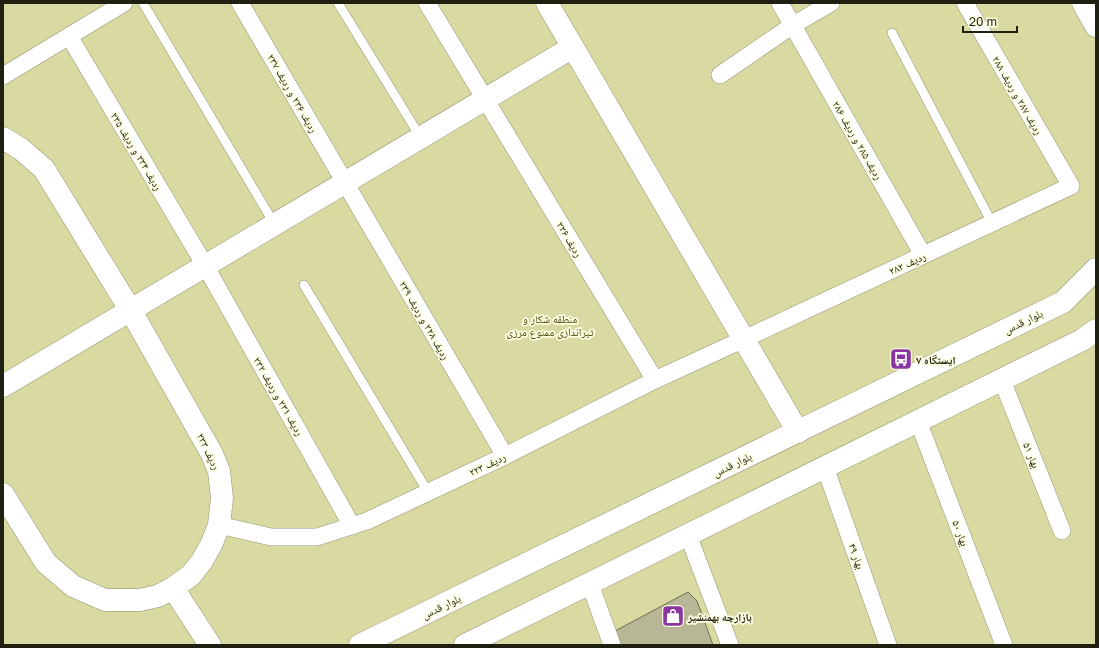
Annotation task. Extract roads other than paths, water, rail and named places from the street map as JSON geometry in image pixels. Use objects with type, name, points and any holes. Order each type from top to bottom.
[{"type":"street","points":[[3,76],[124,3]]},
{"type":"street","name":"ردیف ۲۳۶ و ردیف ۲۳۷","points":[[240,3],[345,184]]},
{"type":"street","name":"ردیف ۲۲۶","points":[[427,3],[655,380]]},
{"type":"street","points":[[547,3],[798,432]]},
{"type":"street","name":"ردیف ۲۸۵ و ردیف ۲۸۶","points":[[780,3],[923,255]]},
{"type":"street","points":[[720,75],[793,25],[831,3]]},
{"type":"street","name":"ردیف ۲۸۷ و ردیف ۲۸۸","points":[[965,3],[1071,186]]},
{"type":"street","points":[[1083,3],[1096,26]]},
{"type":"street","name":"ردیف ۲۳۴ و ردیف ۲۳۵","points":[[69,36],[206,267]]},
{"type":"street","points":[[3,386],[206,267],[573,47]]},
{"type":"street","name":"ردیف ۲۳۳","points":[[3,138],[21,149],[44,169],[131,311],[212,454],[219,471],[222,498],[219,525],[212,543],[202,561],[190,575],[173,588],[158,596],[140,600],[105,600],[73,586],[46,563],[3,494]]},
{"type":"street","name":"ردیف ۲۲۸ و ردیف ۲۳۹","points":[[345,184],[505,456]]},
{"type":"street","name":"ردیف ۲۸۲","points":[[744,340],[1071,186]]},
{"type":"street","name":"ردیف ۲۳۱ و ردیف ۲۳۲","points":[[206,267],[352,526]]},
{"type":"street","name":"بلوار قدس","points":[[360,645],[1063,302],[1096,269]]},
{"type":"street","points":[[465,645],[490,640],[590,584],[1082,340],[1096,330]]},
{"type":"street","name":"ردیف ۲۲۳","points":[[219,525],[271,537],[317,537],[367,521],[505,456],[655,380],[744,340]]},
{"type":"street","name":"بهار ۵۱","points":[[1002,380],[1062,531]]},
{"type":"street","name":"بهار ۵۰","points":[[918,421],[1004,645]]},
{"type":"street","name":"بهار ۴۹","points":[[825,467],[888,645]]},
{"type":"street","points":[[688,535],[730,645]]},
{"type":"street","points":[[590,584],[612,645]]},
{"type":"street","points":[[173,588],[210,645]]},
{"type":"lane","points":[[143,3],[275,225]]},
{"type":"lane","points":[[338,3],[421,138]]},
{"type":"lane","points":[[892,33],[992,223]]},
{"type":"lane","points":[[304,285],[428,492]]},
{"type":"place","name":"ایستگاه ۷","points":[[901,359]]},
{"type":"place","name":"بازارچه بهمنشیر","points":[[673,616]]},
{"type":"park label","name":"منطقه شکار و تیراندازی ممنوع مرزی","points":[[550,324]]}]
